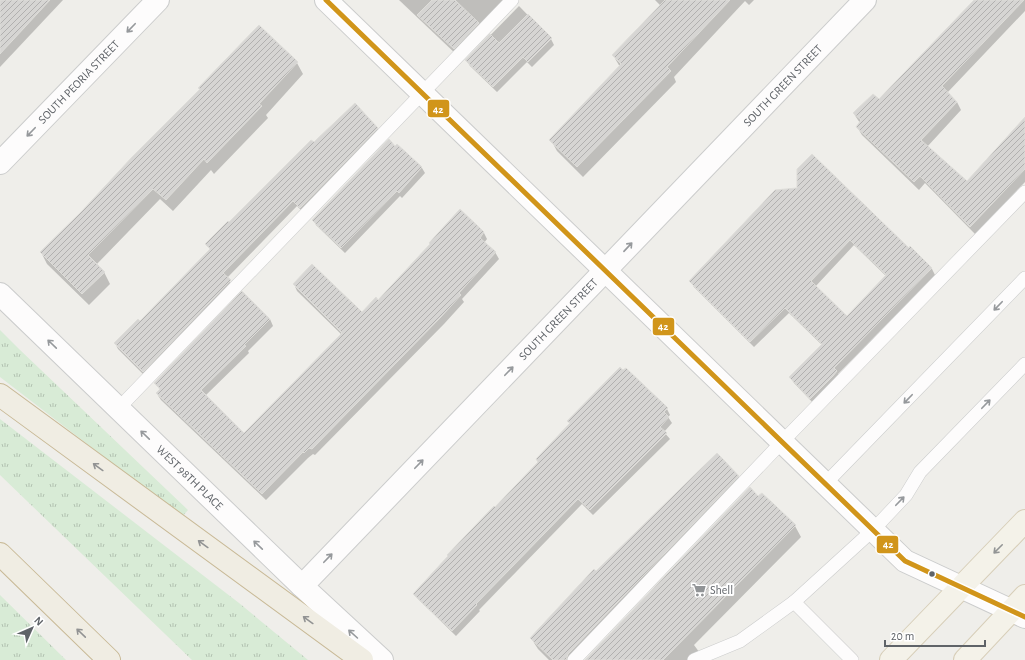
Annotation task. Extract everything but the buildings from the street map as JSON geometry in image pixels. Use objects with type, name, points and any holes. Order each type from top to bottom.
[{"type":"highway","points":[[0,395],[362,660]]},
{"type":"highway","points":[[0,554],[109,660]]},
{"type":"main road","points":[[891,660],[1025,521]]},
{"type":"main road","points":[[965,660],[1020,608]]},
{"type":"street","name":"SOUTH PEORIA STREET","points":[[0,163],[158,0]]},
{"type":"street","points":[[326,0],[905,561],[960,587],[1020,608]]},
{"type":"street","name":"SOUTH GREEN STREET","points":[[302,586],[865,0]]},
{"type":"street","name":"WEST 98TH PLACE","points":[[0,294],[118,410],[302,586],[382,660]]},
{"type":"lane","points":[[118,410],[512,0]]},
{"type":"lane","points":[[574,660],[782,442],[1025,192]]},
{"type":"lane","points":[[825,484],[1025,278]]},
{"type":"lane","points":[[694,660],[740,641],[794,602],[873,530],[906,495],[920,472],[1025,364]]},
{"type":"lane","points":[[794,602],[852,660]]},
{"type":"green space","points":[[0,330],[188,510],[182,517],[0,377]]},
{"type":"green space","points":[[0,419],[239,603],[308,660],[192,660],[0,475]]},
{"type":"green space","points":[[0,595],[66,660],[0,660]]},
{"type":"transit line","name":"42","points":[[326,0],[905,561],[1025,617]]},
{"type":"place","name":"Shell","points":[[699,590]]}]
